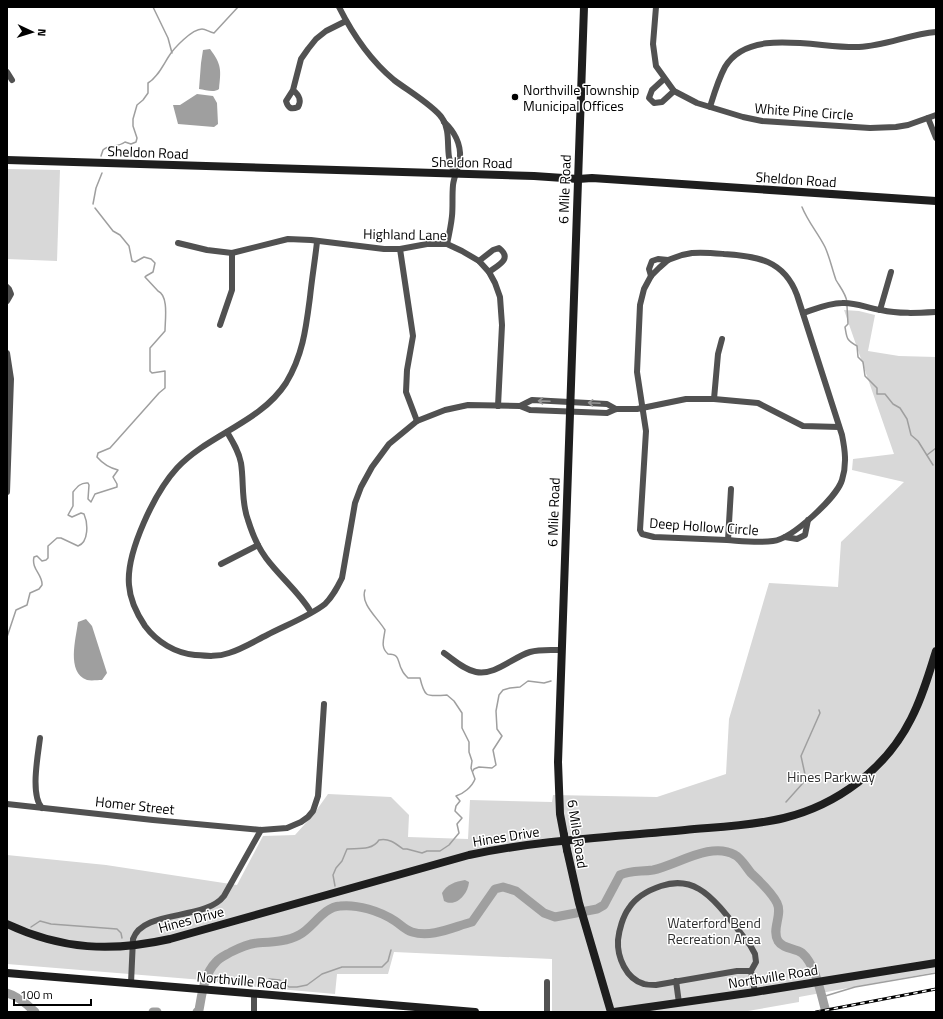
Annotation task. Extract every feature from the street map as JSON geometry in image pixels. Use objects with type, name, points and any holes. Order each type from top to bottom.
[{"type":"street","points":[[339,7],[350,30],[384,71],[442,118],[448,135],[449,158],[455,175]]},
{"type":"street","name":"6 Mile Road","points":[[584,7],[561,650],[558,780],[560,814],[578,903],[611,1012]]},
{"type":"street","name":"White Pine Circle","points":[[656,7],[653,44],[656,66],[674,91],[691,101],[743,117],[762,121],[870,128],[896,128],[936,115]]},
{"type":"street","points":[[293,90],[301,59],[308,49],[316,39],[326,31],[346,21]]},
{"type":"street","points":[[710,107],[720,77],[726,66],[739,53],[758,44],[774,42],[870,47],[917,35],[936,32]]},
{"type":"street","points":[[7,72],[12,80]]},
{"type":"street","points":[[664,79],[652,90],[649,98],[654,103],[662,102],[674,91]]},
{"type":"street","points":[[928,118],[936,138]]},
{"type":"street","points":[[444,122],[451,128],[458,140],[460,158],[455,175],[452,216],[447,244]]},
{"type":"street","name":"Sheldon Road","points":[[7,160],[622,180],[936,201]]},
{"type":"street","name":"Highland Lane","points":[[178,243],[207,250],[232,253],[288,239],[384,249],[400,249],[427,244],[447,244],[479,261],[489,272],[500,297],[502,325],[498,406]]},
{"type":"street","points":[[317,242],[305,336],[301,352],[285,384],[275,397],[262,409],[194,453],[178,467],[166,483],[150,511],[138,538],[129,570],[129,584],[134,606],[140,618],[156,638],[174,650],[182,653],[207,656],[231,652],[311,612],[329,600],[342,578],[355,502],[372,467],[390,444],[417,421],[445,410],[468,405],[520,406],[530,410],[607,412],[616,409],[643,408],[686,399],[714,399],[758,403],[803,426],[839,427]]},
{"type":"street","points":[[479,261],[493,250],[499,248],[504,252],[504,261],[489,272]]},
{"type":"street","points":[[400,249],[413,336],[407,370],[406,392],[417,421]]},
{"type":"street","points":[[220,325],[232,290],[232,253]]},
{"type":"street","name":"Deep Hollow Circle","points":[[697,253],[744,255],[764,260],[778,268],[790,281],[796,291],[839,427],[845,453],[845,468],[842,482],[834,495],[802,526],[785,537],[775,541],[758,542],[654,537],[642,534],[639,526],[646,430],[637,372],[639,311],[644,289],[651,276],[668,260],[682,255],[697,253]]},
{"type":"street","name":"Deep Hollow Circle","points":[[651,276],[649,269],[652,261],[658,259],[668,260]]},
{"type":"street","points":[[880,310],[891,272]]},
{"type":"street","points":[[7,287],[11,294],[7,301]]},
{"type":"street","points":[[803,313],[832,304],[841,303],[853,303],[880,310],[900,313],[936,312]]},
{"type":"street","points":[[714,399],[718,354],[722,339]]},
{"type":"street","points":[[7,353],[11,372],[8,407],[7,492]]},
{"type":"street","points":[[520,406],[532,400],[607,404],[616,409]]},
{"type":"street","points":[[227,432],[238,451],[241,462],[244,504],[247,519],[258,545],[267,559],[304,601],[311,612]]},
{"type":"street","points":[[728,540],[731,489]]},
{"type":"street","name":"Deep Hollow Circle","points":[[785,537],[797,539],[805,535],[809,519]]},
{"type":"street","points":[[221,564],[258,545]]},
{"type":"street","points":[[444,653],[466,669],[483,673],[532,652],[542,650],[561,650]]},
{"type":"street","name":"Hines Drive","points":[[7,924],[35,936],[70,944],[108,947],[133,946],[170,939],[468,855],[538,844],[750,824],[783,818],[804,812],[832,800],[850,788],[876,767],[893,748],[906,730],[918,705],[936,651]]},
{"type":"street","name":"Homer Street","points":[[7,804],[261,830],[294,826],[308,817],[316,804],[318,796],[324,704]]},
{"type":"street","points":[[40,738],[36,787],[38,804],[42,808]]},
{"type":"street","points":[[131,983],[133,939],[135,934],[146,924],[209,908],[219,902],[224,896],[261,830]]},
{"type":"street","points":[[751,971],[737,971],[656,985],[643,984],[631,977],[623,966],[618,940],[622,923],[629,908],[640,896],[654,888],[670,883],[686,883],[697,888],[707,894],[750,945],[755,954],[756,962],[751,971],[755,992]]},
{"type":"street","name":"Northville Road","points":[[614,1012],[828,981],[936,963]]},
{"type":"street","name":"Northville Road","points":[[7,973],[475,1012]]},
{"type":"street","points":[[676,981],[679,1003]]},
{"type":"street","points":[[547,982],[547,1012]]},
{"type":"street","points":[[254,994],[254,1012]]},
{"type":"green space","points":[[7,169],[60,170],[57,261],[7,259]]},
{"type":"green space","name":"Hines Parkway","points":[[844,310],[859,311],[875,315],[868,351],[899,356],[936,357],[936,972],[799,997],[799,1002],[742,1012],[552,1012],[552,959],[394,952],[388,974],[337,974],[335,994],[225,984],[215,981],[7,964],[7,855],[106,865],[237,885],[263,836],[295,835],[313,815],[328,794],[391,797],[409,815],[408,837],[468,839],[470,800],[552,802],[553,795],[657,797],[726,774],[729,719],[769,583],[838,587],[841,542],[904,482],[852,470],[853,459],[894,454]]},
{"type":"shaded area","points":[[210,49],[217,59],[220,68],[219,89],[215,91],[199,89],[203,50]]},
{"type":"shaded area","points":[[197,94],[213,96],[217,103],[218,124],[214,127],[178,124],[173,105],[180,105]]},
{"type":"shaded area","points":[[86,619],[92,626],[107,673],[102,680],[87,680],[76,670],[74,663],[74,646],[78,622]]},
{"type":"shaded area","points":[[465,880],[469,882],[468,887],[461,899],[453,903],[444,901],[442,893],[446,887]]},
{"type":"waterway","points":[[153,7],[168,38],[172,53]]},
{"type":"waterway","points":[[101,156],[105,148],[125,142],[131,144],[136,142],[137,138],[133,126],[133,119],[137,105],[148,93],[148,83],[157,74],[175,48],[188,35],[198,30],[203,29],[214,33],[238,7]]},
{"type":"waterway","points":[[93,204],[96,188],[102,173]]},
{"type":"waterway","points":[[802,207],[825,247],[836,280],[844,293],[847,302]]},
{"type":"waterway","points":[[7,637],[16,610],[27,605],[30,593],[39,589],[42,585],[41,578],[34,565],[34,557],[37,556],[42,561],[46,560],[48,558],[48,546],[57,538],[61,538],[78,546],[84,541],[87,532],[84,514],[81,513],[72,517],[68,515],[73,506],[73,492],[81,484],[88,483],[88,499],[91,502],[95,494],[117,487],[113,477],[118,470],[109,467],[102,462],[97,457],[98,453],[110,448],[165,388],[165,371],[152,373],[150,371],[150,348],[165,331],[166,309],[164,298],[145,277],[153,272],[155,263],[151,259],[144,257],[135,262],[132,261],[129,246],[120,235],[113,231],[95,208]]},
{"type":"waterway","points":[[847,306],[848,324],[845,327],[847,336],[849,340],[857,346],[858,357],[863,362],[865,376],[877,388],[877,394],[885,394],[893,404],[900,408],[907,419],[911,435],[918,441],[933,465]]},
{"type":"waterway","points":[[936,399],[936,409]]},
{"type":"waterway","points":[[927,455],[936,448]]},
{"type":"waterway","points":[[335,886],[333,875],[336,868],[342,861],[347,849],[360,849],[372,846],[379,840],[386,840],[403,849],[422,853],[427,851],[440,851],[449,845],[459,833],[457,824],[462,818],[455,811],[456,806],[460,801],[456,796],[467,790],[475,779],[471,768],[472,761],[469,752],[469,742],[462,728],[462,713],[454,701],[447,695],[431,696],[425,693],[420,678],[408,678],[402,671],[397,657],[395,655],[388,654],[384,649],[383,643],[385,630],[367,606],[364,595],[365,590]]},
{"type":"waterway","points":[[473,771],[479,767],[492,768],[496,765],[493,750],[502,736],[497,729],[496,711],[499,695],[503,690],[520,687],[528,681],[544,683],[551,681]]},
{"type":"waterway","points":[[786,802],[806,779],[801,756],[820,713],[819,710]]},
{"type":"waterway","points":[[197,1012],[199,1010],[206,978],[212,967],[219,959],[247,945],[273,942],[299,935],[309,928],[323,914],[334,907],[354,906],[375,911],[389,917],[405,929],[427,934],[472,922],[495,889],[503,887],[516,891],[544,913],[555,917],[597,909],[604,905],[620,875],[624,873],[653,870],[694,855],[715,851],[726,851],[737,856],[775,899],[779,912],[776,932],[778,941],[783,946],[796,950],[807,958],[814,972],[826,1012]]},
{"type":"waterway","points":[[31,927],[40,921],[51,924],[117,929],[121,933],[122,938]]},
{"type":"waterway","points":[[269,979],[280,980],[289,987],[307,985],[322,974],[342,967],[382,967],[388,961],[391,950]]},
{"type":"waterway","points":[[822,997],[855,987],[936,973]]},
{"type":"waterway","points":[[7,993],[19,998],[35,1012]]},
{"type":"waterway","points":[[28,1005],[30,1012]]},
{"type":"railway","points":[[816,1012],[936,989]]},
{"type":"place","name":"Northville Township Municipal Offices","points":[[515,97]]},
{"type":"park label","name":"Waterford Bend Recreation Area","points":[[714,930]]}]
